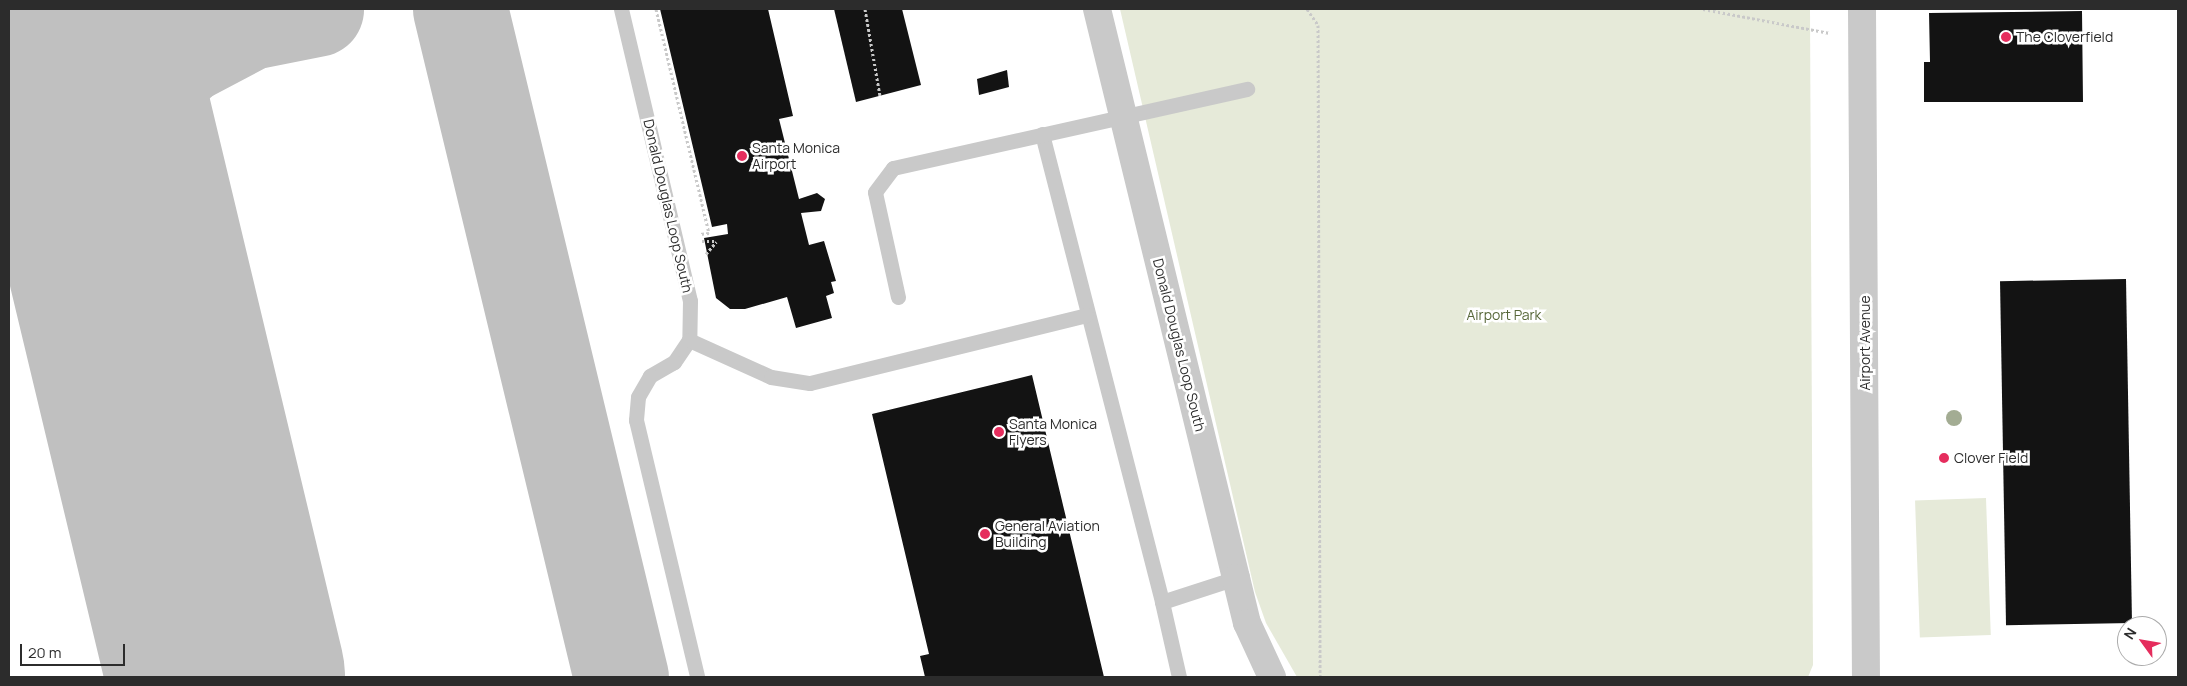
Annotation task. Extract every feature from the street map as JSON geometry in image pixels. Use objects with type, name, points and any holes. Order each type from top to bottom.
[{"type":"street","name":"Donald Douglas Loop South","points":[[1097,9],[1247,623],[1272,677]]},
{"type":"street","name":"Airport Avenue","points":[[1862,9],[1866,677]]},
{"type":"lane","name":"Donald Douglas Loop South","points":[[621,9],[690,301],[689,340]]},
{"type":"lane","points":[[898,297],[875,192],[893,168],[1247,89]]},
{"type":"lane","points":[[1042,134],[1086,315],[1162,602],[1179,677]]},
{"type":"lane","points":[[697,677],[636,420],[638,397],[650,376],[674,362],[689,340],[771,377],[810,383],[1086,315]]},
{"type":"lane","points":[[1162,602],[1236,578]]},
{"type":"path","points":[[656,9],[707,233]]},
{"type":"path","points":[[865,9],[880,96]]},
{"type":"path","points":[[1307,9],[1318,25],[1320,677]]},
{"type":"path","points":[[1703,9],[1840,34]]},
{"type":"path","points":[[698,242],[716,241]]},
{"type":"green space","name":"Airport Park","points":[[1120,9],[1810,9],[1813,665],[1808,677],[1297,677],[1266,623],[1255,592]]},
{"type":"green space","points":[[1986,498],[1991,635],[1920,637],[1915,500]]},
{"type":"building","name":"Santa Monica Airport","points":[[660,9],[768,9],[793,116],[779,119],[799,199],[817,193],[825,199],[821,211],[801,213],[809,245],[824,241],[836,281],[831,282],[834,293],[826,296],[832,318],[796,328],[787,297],[745,309],[730,309],[716,298],[704,238],[728,234],[727,224],[712,227]]},
{"type":"building","name":"Santa Monica Airport","points":[[834,9],[902,9],[921,85],[856,102]]},
{"type":"building","name":"The Cloverfield","points":[[2082,11],[2083,102],[1924,102],[1924,62],[1930,62],[1929,13]]},
{"type":"building","points":[[1007,70],[1009,87],[979,95],[977,79]]},
{"type":"building","points":[[2126,279],[2132,616],[2117,616],[2117,623],[2006,625],[2000,281]]},
{"type":"building","name":"General Aviation Building","points":[[1032,375],[1104,677],[925,677],[920,656],[929,654],[872,414]]},
{"type":"taxiway","points":[[9,33],[22,9]]},
{"type":"taxiway","points":[[128,9],[161,23],[214,29],[316,9]]},
{"type":"taxiway","points":[[460,9],[621,677]]},
{"type":"taxiway","points":[[118,227],[123,157],[139,110],[167,72],[185,56],[240,27]]},
{"type":"taxiway","points":[[9,114],[66,153],[118,227]]},
{"type":"runway","points":[[66,9],[226,677]]},
{"type":"place","name":"The Cloverfield","points":[[2006,37]]},
{"type":"place","name":"Santa Monica Airport","points":[[742,156]]},
{"type":"place","name":"Santa Monica Flyers","points":[[999,432]]},
{"type":"place","name":"Clover Field","points":[[1944,458]]},
{"type":"place","name":"General Aviation Building","points":[[985,534]]}]
